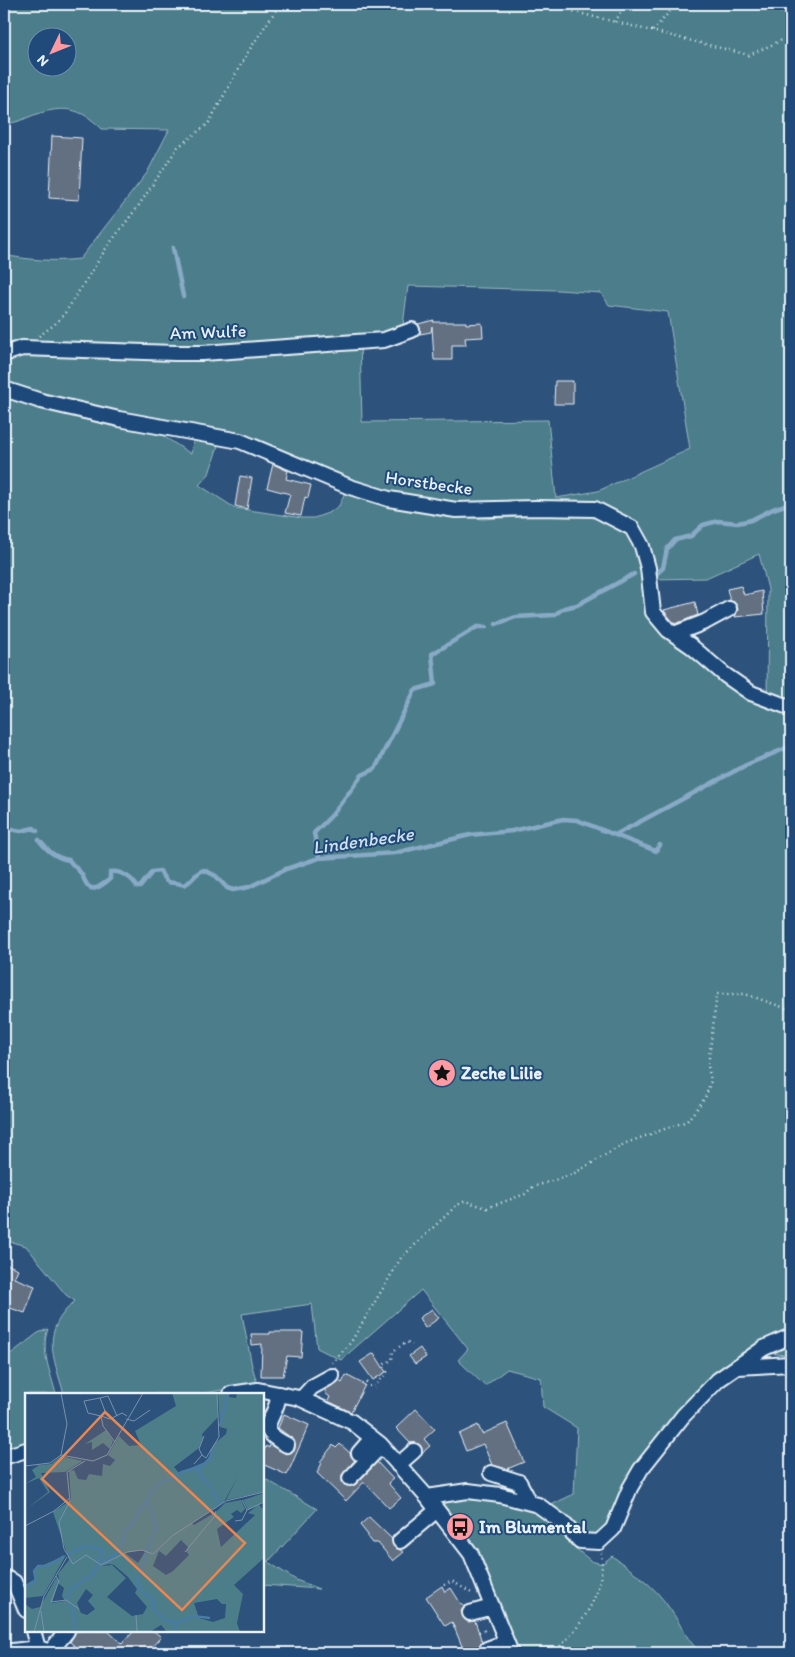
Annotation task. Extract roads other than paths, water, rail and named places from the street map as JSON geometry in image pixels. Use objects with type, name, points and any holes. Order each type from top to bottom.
[{"type":"street","name":"Am Wulfe","points":[[4,354],[22,348],[203,353],[384,340],[412,330]]},
{"type":"street","name":"Horstbecke","points":[[4,389],[40,401],[110,417],[240,441],[350,487],[389,499],[456,510],[595,509],[632,528],[642,546],[648,568],[653,612],[668,630],[751,693],[791,708]]},
{"type":"street","points":[[674,634],[705,622],[729,609]]},
{"type":"street","points":[[427,1497],[468,1492],[500,1495],[525,1501],[538,1505],[563,1523],[580,1541],[599,1542],[613,1529],[641,1469],[683,1416],[718,1380],[764,1348],[791,1336]]},
{"type":"street","points":[[737,1367],[791,1364]]},
{"type":"street","points":[[301,1399],[332,1369]]},
{"type":"street","points":[[238,1393],[258,1390],[301,1399],[352,1422],[377,1442],[427,1497],[472,1554],[488,1608],[509,1648],[487,1649]]},
{"type":"street","points":[[279,1394],[268,1427],[269,1433],[273,1438],[287,1445]]},
{"type":"street","points":[[359,1453],[377,1442]]},
{"type":"street","points":[[350,1478],[377,1442]]},
{"type":"street","points":[[4,1457],[25,1450]]},
{"type":"street","points":[[398,1464],[414,1451]]},
{"type":"street","points":[[491,1473],[519,1482],[526,1495],[525,1501]]},
{"type":"street","points":[[400,1541],[437,1510]]},
{"type":"street","points":[[4,1577],[14,1582],[25,1608]]},
{"type":"street","points":[[470,1613],[488,1608]]},
{"type":"street","points":[[34,1632],[47,1651]]},
{"type":"street","points":[[4,1652],[47,1651],[66,1632]]},
{"type":"waterway","points":[[173,248],[183,296]]},
{"type":"waterway","points":[[655,575],[663,568],[667,549],[675,540],[691,536],[703,525],[718,521],[738,523],[751,520],[773,509],[791,503]]},
{"type":"waterway","points":[[496,624],[516,617],[554,615],[564,608],[577,605],[634,574]]},
{"type":"waterway","points":[[319,858],[314,833],[332,815],[362,775],[375,769],[415,690],[435,684],[432,654],[477,627],[486,627]]},
{"type":"waterway","name":"Lindenbecke","points":[[39,840],[52,853],[69,860],[91,888],[101,886],[110,879],[110,872],[126,875],[137,887],[140,887],[152,872],[160,871],[167,882],[184,885],[204,870],[216,876],[227,888],[233,890],[249,887],[286,869],[319,858],[395,853],[470,835],[512,831],[563,819],[577,820],[615,835],[746,765],[791,746]]},
{"type":"waterway","name":"Lindenbecke","points":[[4,828],[21,831],[34,828],[37,831]]},
{"type":"waterway","points":[[615,835],[656,851],[660,845]]},
{"type":"place","name":"Zeche Lilie","points":[[442,1073]]},
{"type":"place","name":"Im Blumental","points":[[460,1527]]}]
